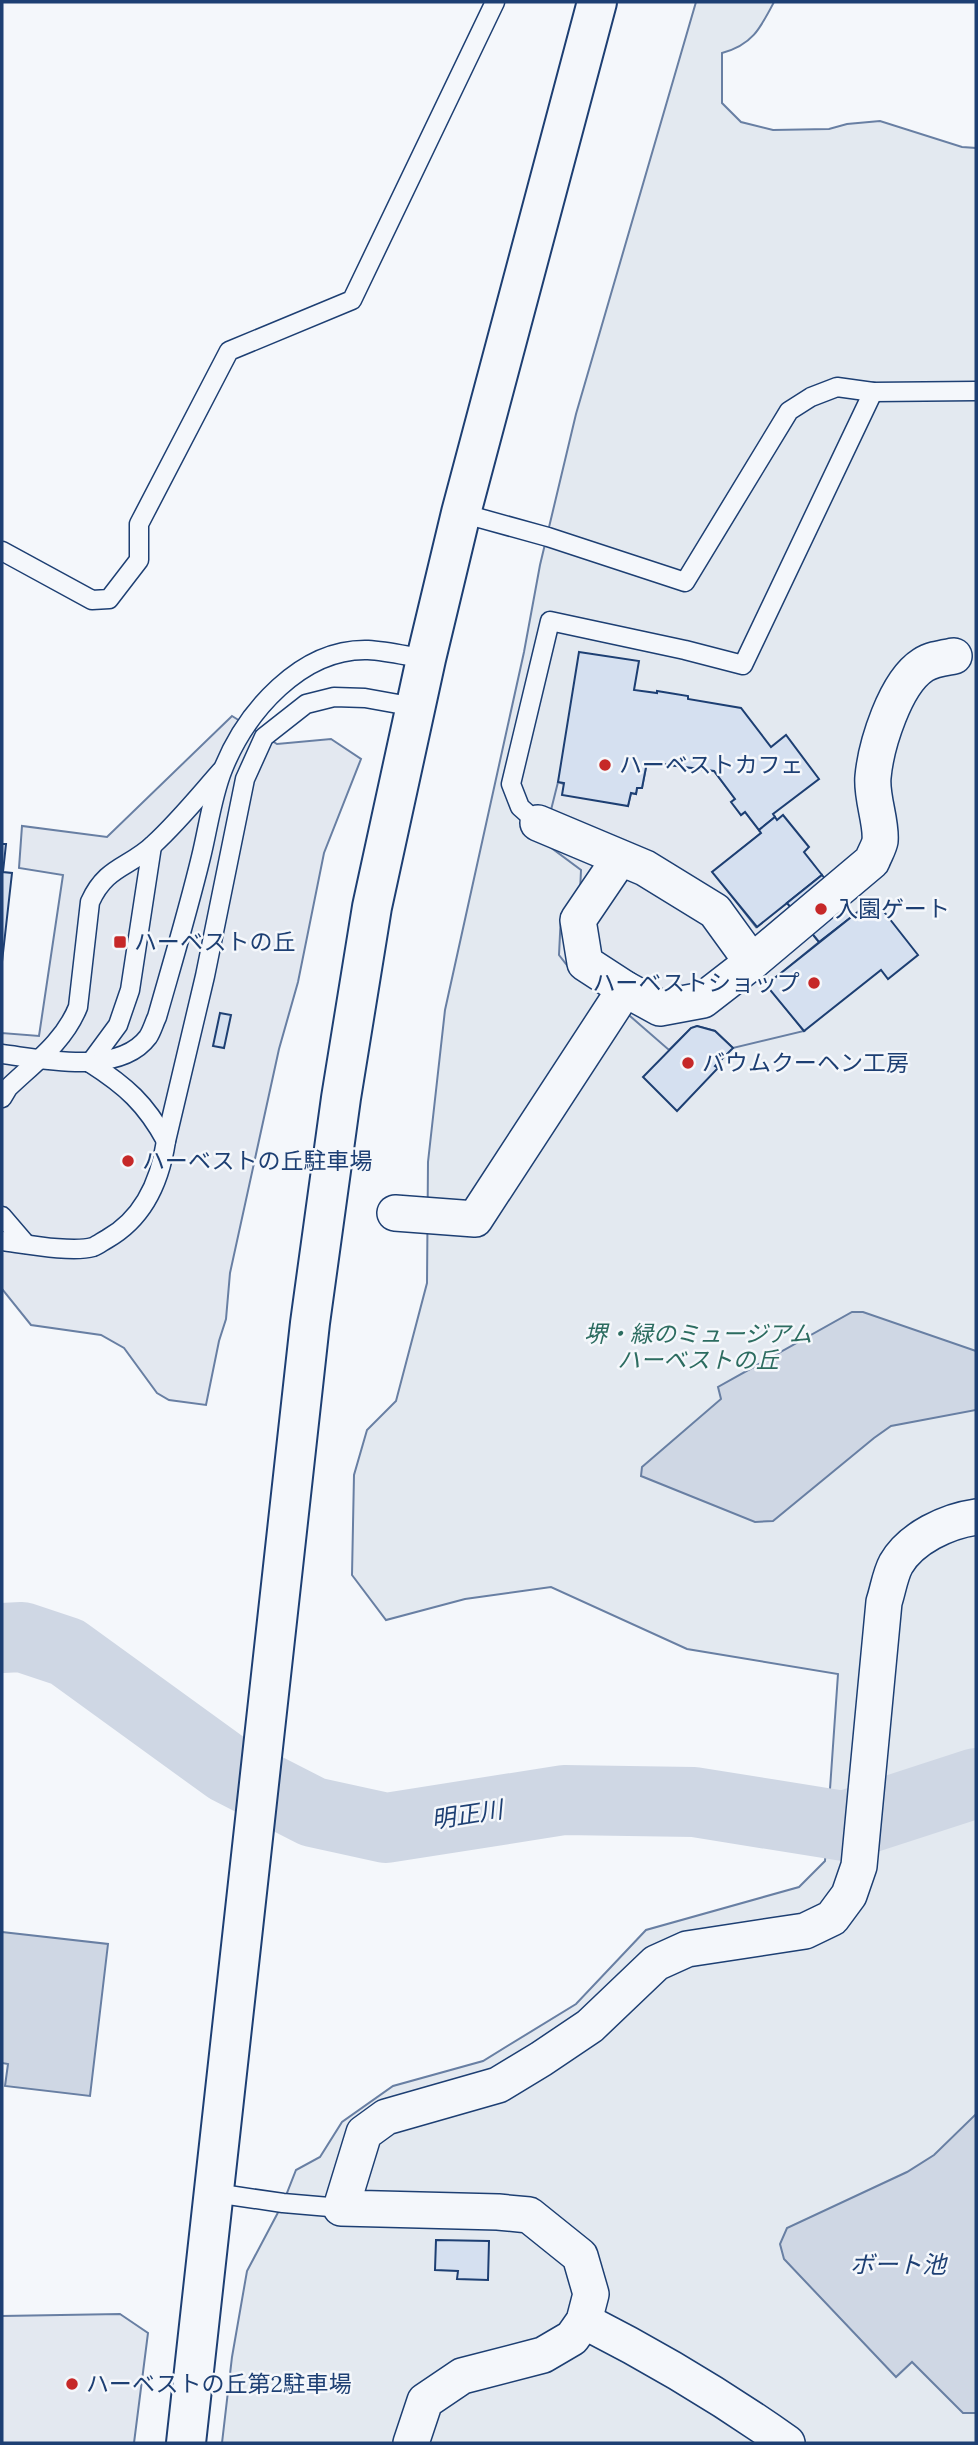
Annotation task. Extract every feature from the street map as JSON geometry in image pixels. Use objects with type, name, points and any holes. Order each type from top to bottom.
[{"type":"street","points":[[186,2443],[310,1323],[341,1098],[372,908],[415,707],[461,513],[597,2]]},
{"type":"street","points":[[620,858],[578,920],[585,963],[660,1008],[704,1000],[872,861],[880,842],[873,778],[882,737],[895,701],[909,678],[922,666],[934,660],[954,656]]},
{"type":"street","points":[[538,823],[645,868],[715,911],[752,962]]},
{"type":"street","points":[[394,1213],[475,1219],[625,989]]},
{"type":"street","points":[[411,2443],[425,2401],[462,2376],[543,2355],[572,2338],[584,2321],[591,2294],[580,2256],[529,2215],[341,2208],[364,2133],[386,2117],[498,2085],[590,2026],[656,1963],[687,1949],[805,1931],[832,1918],[849,1895],[859,1866],[884,1602],[896,1564],[923,1536],[961,1519],[976,1517]]},
{"type":"street","points":[[584,2321],[648,2354],[728,2401],[788,2443]]},
{"type":"lane","points":[[2,551],[92,600],[109,599],[138,560],[139,524],[229,351],[352,300],[495,2]]},
{"type":"lane","points":[[461,513],[548,537],[685,582],[789,411],[811,397],[837,387],[873,393],[976,391]]},
{"type":"lane","points":[[538,823],[520,807],[511,784],[550,621],[743,665],[873,393]]},
{"type":"lane","points":[[2,1054],[90,1063],[129,1053],[147,1038],[157,1017],[201,859],[222,770],[245,724],[293,675],[320,661],[344,653],[367,650],[426,659]]},
{"type":"lane","points":[[2,1241],[64,1248],[93,1247],[118,1233],[135,1217],[152,1191],[163,1164],[246,779],[264,737],[306,704],[334,696],[365,698],[415,707]]},
{"type":"lane","points":[[2,1098],[8,1088],[63,1036],[78,1007],[90,902],[97,886],[112,872],[152,846],[222,770]]},
{"type":"lane","points":[[90,1063],[118,1025],[130,990],[152,846]]},
{"type":"lane","points":[[90,1063],[135,1097],[152,1115],[166,1141]]},
{"type":"lane","points":[[2,1216],[26,1244]]},
{"type":"lane","points":[[215,2193],[341,2208]]},
{"type":"green space","name":"堺・緑のミュージアム ハーベストの丘","points":[[696,2],[774,2],[754,35],[741,45],[722,53],[722,103],[741,122],[773,130],[829,129],[847,124],[880,121],[962,147],[976,148],[976,2443],[222,2443],[232,2357],[247,2271],[283,2203],[296,2170],[320,2157],[342,2122],[393,2086],[483,2061],[576,2004],[646,1930],[799,1887],[825,1861],[838,1674],[687,1649],[551,1587],[465,1599],[386,1620],[352,1575],[354,1475],[367,1430],[396,1401],[427,1283],[428,1162],[445,1010],[524,652],[540,565],[576,414]]},
{"type":"shaded area","name":"ハーベストの丘駐車場","points":[[232,716],[277,744],[331,739],[361,759],[324,853],[298,982],[279,1049],[230,1273],[226,1319],[206,1405],[169,1400],[157,1393],[124,1348],[101,1335],[31,1325],[2,1289],[2,1033],[39,1036],[63,875],[19,868],[22,826],[107,837]]},
{"type":"shaded area","points":[[647,762],[714,771],[735,799],[732,802],[741,815],[745,812],[761,833],[713,872],[756,927],[787,903],[819,942],[767,985],[804,1031],[733,1048],[715,1031],[697,1026],[691,1028],[669,1050],[615,1003],[573,973],[559,955],[561,914],[580,893],[581,870],[530,832],[551,810],[558,782],[628,806],[631,793],[636,794],[637,788],[642,788]]},
{"type":"shaded area","name":"ハーベストの丘第2駐車場","points":[[120,2314],[148,2333],[134,2443],[2,2443],[2,2316]]},
{"type":"water","points":[[852,1312],[863,1312],[976,1351],[976,1410],[891,1426],[773,1521],[755,1522],[641,1476],[642,1467],[721,1399],[718,1387]]},
{"type":"water","points":[[2,1932],[108,1944],[90,2096],[5,2086],[8,2064],[2,2063]]},
{"type":"water","name":"ボート池","points":[[976,2114],[976,2413],[963,2413],[912,2362],[896,2377],[784,2259],[780,2244],[787,2228],[907,2172],[934,2155]]},
{"type":"building","points":[[579,652],[639,661],[634,690],[688,696],[688,699],[741,708],[771,747],[786,735],[819,779],[773,814],[775,817],[759,830],[745,812],[741,815],[731,802],[735,799],[714,771],[647,762],[642,788],[637,788],[636,794],[631,793],[628,806],[562,795],[564,783],[558,782]]},
{"type":"building","points":[[783,815],[809,847],[804,852],[822,875],[757,927],[712,872],[761,833],[759,830],[775,817],[777,820]]},
{"type":"building","points":[[2,844],[6,844],[3,872],[12,873],[2,962]]},
{"type":"building","name":"入園ゲート","points":[[822,875],[854,915],[819,942],[787,903]]},
{"type":"building","points":[[874,899],[918,955],[888,979],[881,970],[804,1031],[766,985]]},
{"type":"building","points":[[220,1013],[231,1015],[224,1048],[213,1046]]},
{"type":"building","points":[[697,1026],[715,1031],[733,1048],[677,1111],[643,1077],[691,1028]]},
{"type":"building","points":[[436,2240],[489,2241],[488,2280],[457,2279],[458,2271],[435,2270]]},
{"type":"waterway","name":"明正川","points":[[2,1638],[22,1637],[67,1652],[227,1768],[313,1812],[386,1828],[564,1800],[694,1802],[844,1826],[976,1783]]},
{"type":"place","name":"ハーベストカフェ","points":[[605,765]]},
{"type":"place","name":"入園ゲート","points":[[821,909]]},
{"type":"place","name":"ハーベストの丘","points":[[120,942]]},
{"type":"place","name":"ハーベストショップ","points":[[814,983]]},
{"type":"place","name":"バウムクーヘン工房","points":[[688,1063]]},
{"type":"place","name":"ハーベストの丘駐車場","points":[[128,1161]]},
{"type":"place","name":"ハーベストの丘第2駐車場","points":[[72,2384]]}]
